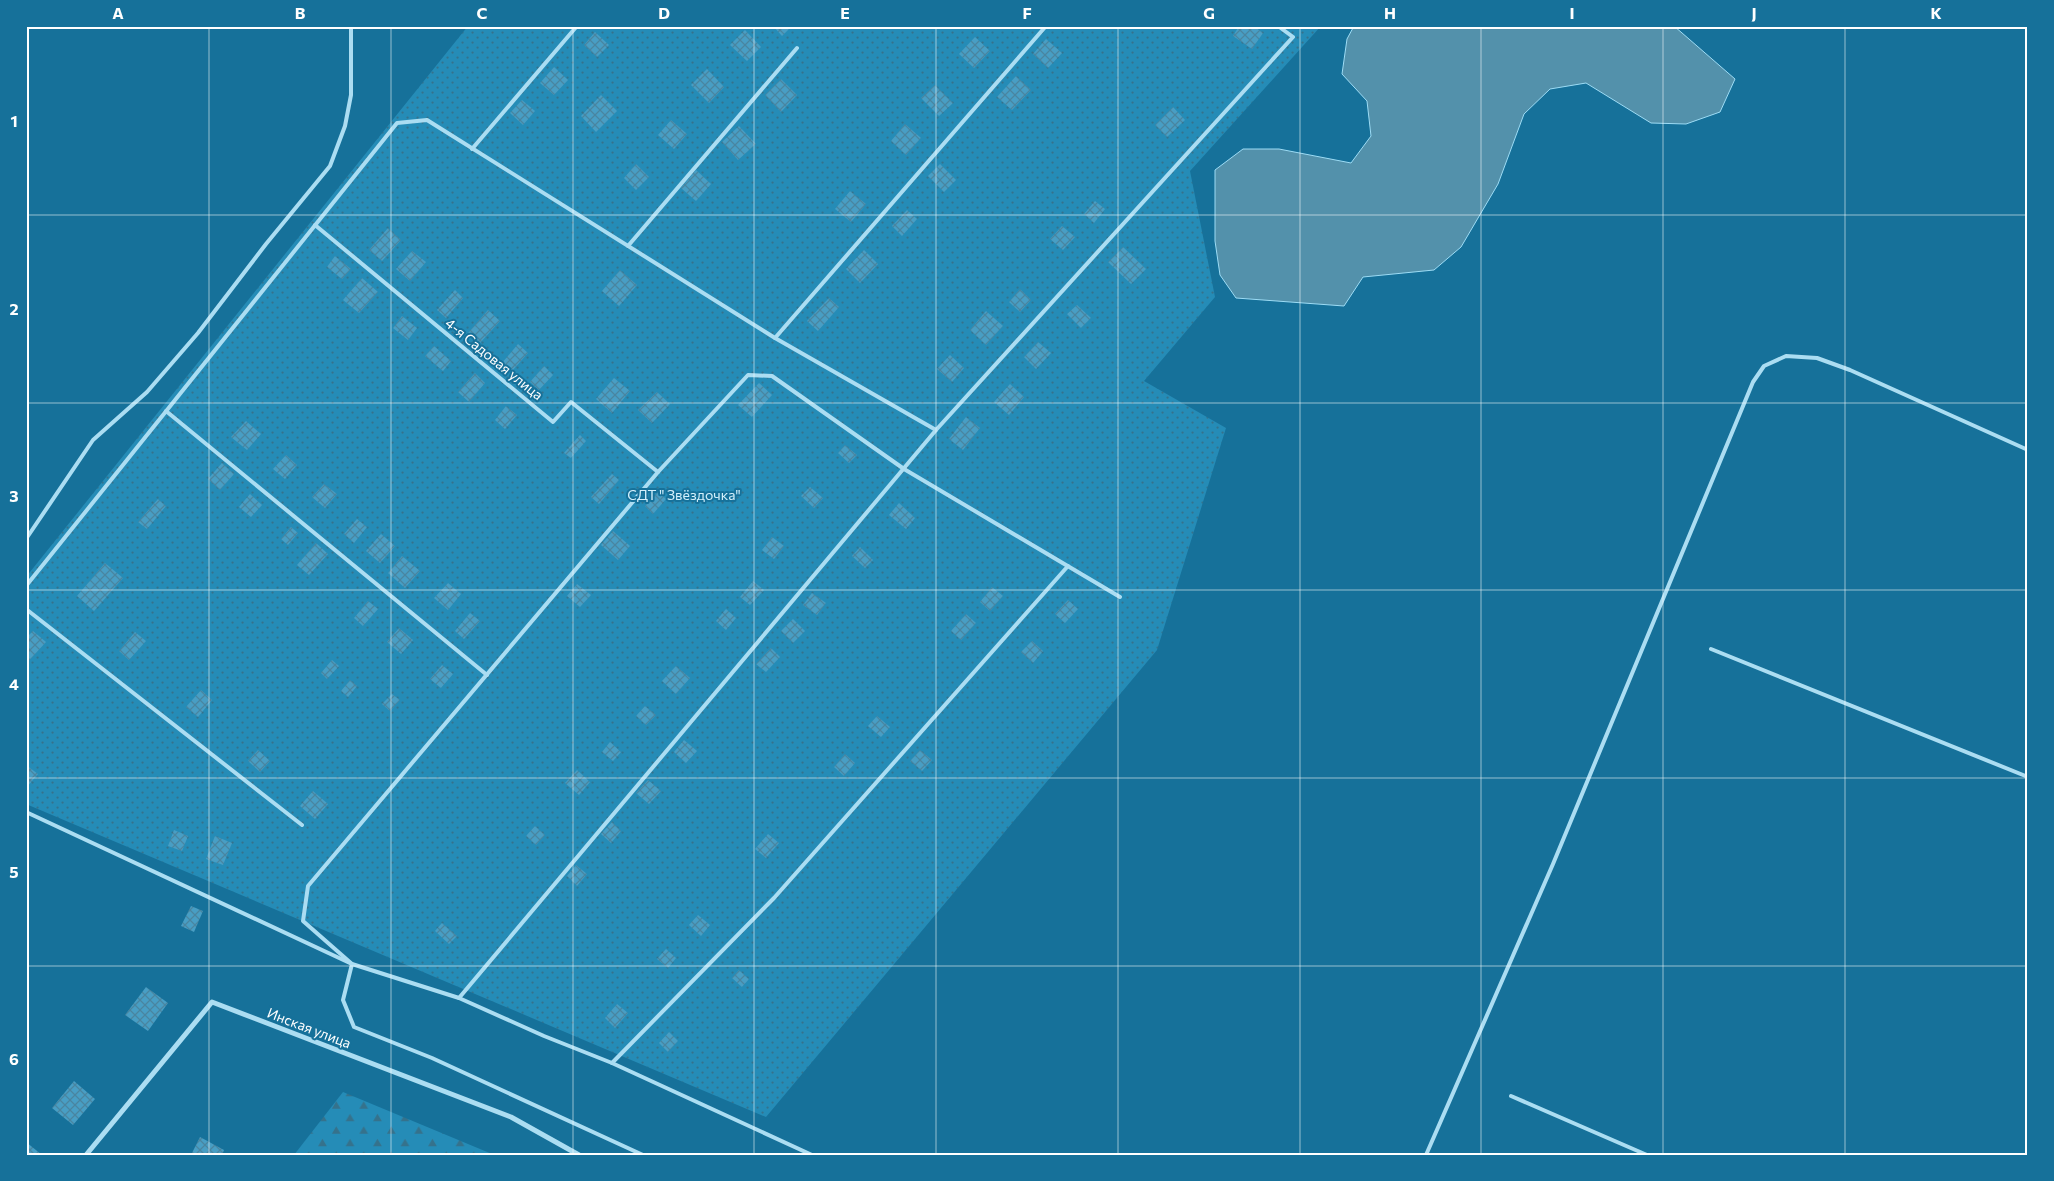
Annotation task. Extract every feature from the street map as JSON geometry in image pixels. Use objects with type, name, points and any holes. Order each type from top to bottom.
[{"type":"street","name":"Инская улица","points":[[86,1155],[212,1002],[511,1118],[579,1155]]},
{"type":"lane","points":[[26,539],[93,440],[147,392],[198,333],[266,244],[330,166],[345,126],[351,95],[351,26]]},
{"type":"lane","points":[[472,149],[577,26]]},
{"type":"lane","points":[[775,338],[1046,26]]},
{"type":"lane","points":[[459,998],[936,430],[1293,36],[1278,26]]},
{"type":"lane","points":[[628,246],[797,48]]},
{"type":"lane","points":[[26,586],[397,123],[427,120],[775,338],[936,430]]},
{"type":"lane","name":"4-я Садовая улица","points":[[315,225],[553,422],[571,402],[658,472]]},
{"type":"lane","points":[[1426,1155],[1552,864],[1753,382],[1764,366],[1786,356],[1817,358],[1850,370],[2028,450]]},
{"type":"lane","points":[[352,964],[303,921],[308,886],[658,472],[748,375],[772,376],[904,469],[1120,597]]},
{"type":"lane","points":[[166,411],[486,675]]},
{"type":"lane","points":[[612,1063],[774,898],[1068,566]]},
{"type":"lane","points":[[26,609],[302,825]]},
{"type":"lane","points":[[1711,649],[2028,776]]},
{"type":"lane","points":[[26,812],[352,964],[459,998],[544,1036],[612,1063],[812,1155]]},
{"type":"lane","points":[[352,964],[342,1000],[354,1027],[432,1058],[643,1155]]},
{"type":"lane","points":[[1511,1096],[1648,1155]]},
{"type":"green space","name":"СДТ \" Звёздочка\"","points":[[468,26],[1321,26],[1190,171],[1215,297],[1144,381],[1226,428],[1157,650],[766,1117],[26,804],[26,577]]},
{"type":"green space","points":[[343,1092],[492,1154],[493,1155],[294,1155]]},
{"type":"shaded area","points":[[1354,26],[1674,26],[1735,79],[1720,112],[1686,124],[1651,123],[1586,83],[1550,89],[1524,114],[1498,184],[1461,247],[1434,270],[1363,277],[1344,306],[1236,298],[1220,275],[1215,241],[1215,170],[1243,149],[1279,149],[1351,163],[1371,136],[1367,101],[1342,74],[1347,39]]},
{"type":"building","points":[[773,26],[792,26],[782,36]]},
{"type":"building","points":[[1239,26],[1254,26],[1263,33],[1252,49],[1233,36]]},
{"type":"building","points":[[745,30],[761,47],[747,61],[730,45]]},
{"type":"building","points":[[595,32],[609,45],[597,57],[584,45]]},
{"type":"building","points":[[975,37],[990,51],[974,68],[959,54]]},
{"type":"building","points":[[1046,39],[1062,53],[1048,68],[1033,54]]},
{"type":"building","points":[[554,67],[568,80],[554,95],[540,83]]},
{"type":"building","points":[[707,69],[724,87],[709,103],[691,85]]},
{"type":"building","points":[[1016,76],[1031,90],[1012,110],[997,97]]},
{"type":"building","points":[[781,79],[797,95],[781,112],[765,95]]},
{"type":"building","points":[[935,85],[953,103],[939,116],[921,98]]},
{"type":"building","points":[[601,95],[617,111],[596,132],[581,116]]},
{"type":"building","points":[[522,100],[535,111],[523,125],[510,113]]},
{"type":"building","points":[[1173,107],[1185,120],[1167,137],[1155,125]]},
{"type":"building","points":[[671,120],[687,134],[674,149],[658,135]]},
{"type":"building","points":[[905,124],[921,138],[906,155],[891,141]]},
{"type":"building","points":[[739,126],[756,144],[738,160],[722,142]]},
{"type":"building","points":[[636,164],[649,177],[636,190],[624,178]]},
{"type":"building","points":[[940,164],[956,180],[944,192],[928,176]]},
{"type":"building","points":[[696,170],[711,184],[696,201],[681,188]]},
{"type":"building","points":[[850,191],[866,204],[851,222],[835,209]]},
{"type":"building","points":[[1095,201],[1105,209],[1094,223],[1084,214]]},
{"type":"building","points":[[907,210],[917,219],[902,236],[892,226]]},
{"type":"building","points":[[1062,226],[1075,237],[1063,250],[1050,239]]},
{"type":"building","points":[[388,228],[401,240],[382,261],[369,250]]},
{"type":"building","points":[[1123,247],[1146,269],[1131,284],[1108,262]]},
{"type":"building","points":[[864,250],[878,264],[860,283],[846,269]]},
{"type":"building","points":[[412,251],[426,262],[410,281],[396,269]]},
{"type":"building","points":[[335,256],[351,269],[342,279],[327,267]]},
{"type":"building","points":[[620,270],[637,285],[619,306],[602,291]]},
{"type":"building","points":[[362,278],[378,292],[359,313],[343,300]]},
{"type":"building","points":[[1020,289],[1031,300],[1020,312],[1009,302]]},
{"type":"building","points":[[455,290],[463,298],[446,318],[437,310]]},
{"type":"building","points":[[829,298],[839,307],[818,331],[807,321]]},
{"type":"building","points":[[1077,305],[1091,318],[1081,328],[1067,314]]},
{"type":"building","points":[[488,310],[500,321],[480,343],[468,333]]},
{"type":"building","points":[[986,311],[1003,326],[986,345],[970,330]]},
{"type":"building","points":[[402,316],[417,328],[408,340],[393,328]]},
{"type":"building","points":[[1038,342],[1051,353],[1036,369],[1024,357]]},
{"type":"building","points":[[518,344],[528,353],[512,371],[502,363]]},
{"type":"building","points":[[434,346],[451,361],[443,371],[425,356]]},
{"type":"building","points":[[950,355],[964,368],[952,382],[937,369]]},
{"type":"building","points":[[544,366],[553,375],[539,390],[530,382]]},
{"type":"building","points":[[475,373],[485,383],[469,402],[458,392]]},
{"type":"building","points":[[614,378],[630,391],[612,413],[596,399]]},
{"type":"building","points":[[759,383],[772,395],[752,417],[738,405]]},
{"type":"building","points":[[1010,384],[1024,397],[1009,415],[994,402]]},
{"type":"building","points":[[657,392],[670,404],[652,423],[638,410]]},
{"type":"building","points":[[506,406],[517,415],[505,429],[495,420]]},
{"type":"building","points":[[966,417],[980,428],[963,450],[949,439]]},
{"type":"building","points":[[246,421],[261,434],[247,450],[231,437]]},
{"type":"building","points":[[580,435],[586,441],[571,458],[564,453]]},
{"type":"building","points":[[845,445],[857,455],[849,463],[838,453]]},
{"type":"building","points":[[286,455],[297,465],[285,479],[273,469]]},
{"type":"building","points":[[222,463],[234,474],[220,490],[208,479]]},
{"type":"building","points":[[612,474],[619,480],[599,504],[591,497]]},
{"type":"building","points":[[324,484],[337,494],[325,508],[312,497]]},
{"type":"building","points":[[810,487],[823,498],[814,508],[801,496]]},
{"type":"building","points":[[658,492],[666,499],[653,514],[645,506]]},
{"type":"building","points":[[250,494],[262,505],[251,517],[239,507]]},
{"type":"building","points":[[158,499],[166,506],[147,529],[138,522]]},
{"type":"building","points":[[899,503],[915,518],[906,529],[889,515]]},
{"type":"building","points":[[357,519],[367,527],[354,543],[344,534]]},
{"type":"building","points":[[291,527],[298,533],[288,545],[281,539]]},
{"type":"building","points":[[613,531],[630,546],[618,560],[601,545]]},
{"type":"building","points":[[381,534],[395,546],[380,563],[366,551]]},
{"type":"building","points":[[772,537],[784,546],[774,559],[762,550]]},
{"type":"building","points":[[316,543],[328,554],[309,575],[297,565]]},
{"type":"building","points":[[860,547],[873,560],[865,568],[852,556]]},
{"type":"building","points":[[402,556],[420,571],[405,588],[388,573]]},
{"type":"building","points":[[105,563],[123,578],[94,611],[77,596]]},
{"type":"building","points":[[753,581],[764,590],[750,605],[740,597]]},
{"type":"building","points":[[448,583],[461,594],[448,610],[434,598]]},
{"type":"building","points":[[577,584],[591,595],[580,607],[567,596]]},
{"type":"building","points":[[992,587],[1003,596],[990,611],[980,602]]},
{"type":"building","points":[[812,593],[826,603],[817,615],[803,605]]},
{"type":"building","points":[[1068,600],[1078,609],[1065,623],[1055,614]]},
{"type":"building","points":[[368,601],[378,609],[363,626],[354,618]]},
{"type":"building","points":[[726,609],[736,618],[726,630],[716,621]]},
{"type":"building","points":[[470,613],[480,621],[464,639],[455,631]]},
{"type":"building","points":[[966,614],[976,623],[961,640],[951,631]]},
{"type":"building","points":[[793,619],[805,631],[793,643],[781,631]]},
{"type":"building","points":[[399,628],[413,640],[401,654],[387,642]]},
{"type":"building","points":[[33,631],[46,642],[26,664],[26,638]]},
{"type":"building","points":[[135,632],[146,641],[129,660],[119,651]]},
{"type":"building","points":[[1032,641],[1043,651],[1033,663],[1021,652]]},
{"type":"building","points":[[771,648],[780,657],[766,672],[756,664]]},
{"type":"building","points":[[332,660],[339,666],[327,679],[321,673]]},
{"type":"building","points":[[442,665],[453,674],[441,688],[430,679]]},
{"type":"building","points":[[676,666],[690,678],[676,694],[662,681]]},
{"type":"building","points":[[350,680],[357,686],[348,697],[341,691]]},
{"type":"building","points":[[201,690],[212,700],[198,717],[186,707]]},
{"type":"building","points":[[392,694],[400,700],[390,711],[382,704]]},
{"type":"building","points":[[645,706],[656,715],[646,725],[636,716]]},
{"type":"building","points":[[877,716],[890,727],[881,737],[868,726]]},
{"type":"building","points":[[684,740],[697,751],[686,763],[674,752]]},
{"type":"building","points":[[610,742],[621,752],[613,761],[602,752]]},
{"type":"building","points":[[258,750],[270,761],[260,772],[248,761]]},
{"type":"building","points":[[920,750],[932,760],[922,771],[910,761]]},
{"type":"building","points":[[845,754],[855,763],[844,776],[834,767]]},
{"type":"building","points":[[26,765],[38,774],[26,788]]},
{"type":"building","points":[[577,770],[590,782],[579,795],[565,783]]},
{"type":"building","points":[[648,780],[661,791],[649,804],[636,793]]},
{"type":"building","points":[[313,791],[328,804],[315,819],[300,806]]},
{"type":"building","points":[[612,822],[621,831],[611,843],[601,834]]},
{"type":"building","points":[[535,826],[545,835],[536,845],[526,836]]},
{"type":"building","points":[[174,830],[188,836],[182,851],[168,846]]},
{"type":"building","points":[[768,834],[779,843],[766,858],[755,849]]},
{"type":"building","points":[[215,836],[232,843],[223,865],[206,859]]},
{"type":"building","points":[[576,865],[587,874],[577,886],[567,876]]},
{"type":"building","points":[[191,906],[203,911],[194,932],[181,926]]},
{"type":"building","points":[[698,915],[710,925],[701,936],[689,925]]},
{"type":"building","points":[[442,923],[457,936],[449,944],[435,931]]},
{"type":"building","points":[[666,949],[676,958],[668,968],[657,959]]},
{"type":"building","points":[[739,970],[749,979],[742,987],[732,978]]},
{"type":"building","points":[[146,987],[168,1003],[148,1031],[125,1015]]},
{"type":"building","points":[[617,1004],[628,1013],[615,1028],[605,1018]]},
{"type":"building","points":[[669,1032],[678,1041],[668,1052],[659,1043]]},
{"type":"building","points":[[74,1081],[95,1099],[73,1125],[52,1108]]},
{"type":"building","points":[[200,1137],[224,1150],[222,1155],[191,1155]]},
{"type":"building","points":[[26,1142],[42,1155],[26,1155]]}]
